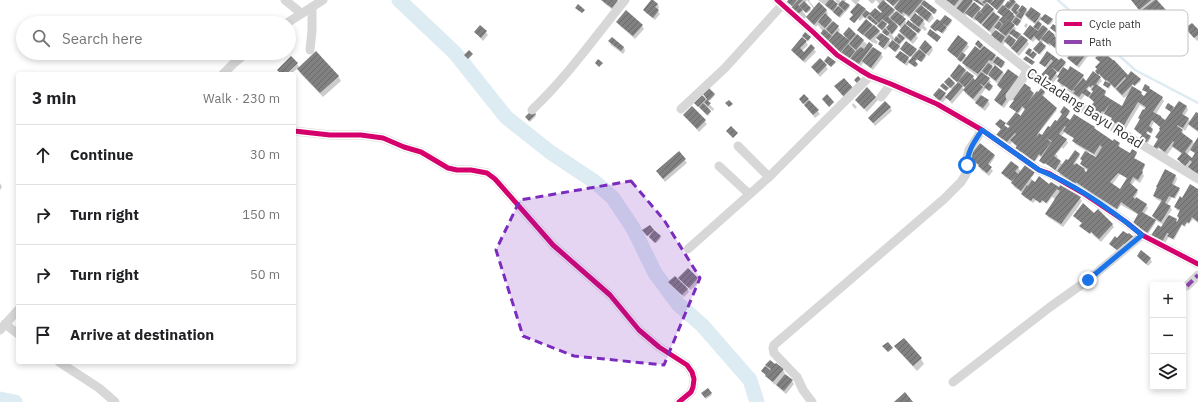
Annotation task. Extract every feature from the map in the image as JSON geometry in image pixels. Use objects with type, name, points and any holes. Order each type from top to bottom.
[{"type":"street","points":[[286,0],[301,13]]},
{"type":"street","points":[[296,17],[323,0]]},
{"type":"street","points":[[532,110],[574,64],[625,0]]},
{"type":"street","name":"Calzadang Bayu Road","points":[[939,0],[1054,91],[1198,179]]},
{"type":"street","points":[[681,109],[725,68],[779,2],[837,55],[870,76],[937,104],[982,130],[1039,170],[1048,173],[1083,193],[1126,222],[1142,235],[1198,264]]},
{"type":"street","points":[[310,50],[312,7]]},
{"type":"street","points":[[225,72],[238,60]]},
{"type":"street","points":[[1010,96],[1027,70]]},
{"type":"street","points":[[688,249],[769,177],[870,76]]},
{"type":"street","points":[[881,97],[891,84]]},
{"type":"street","points":[[812,402],[803,390],[797,377],[774,353],[774,345],[944,199],[961,182],[966,174],[967,158],[970,150],[982,130]]},
{"type":"street","points":[[296,131],[330,135],[361,135],[383,138],[421,152],[448,168],[487,173],[495,179],[553,245],[610,295],[639,330],[659,347],[687,365],[692,372],[694,379],[693,386],[691,392],[679,402]]},
{"type":"street","points":[[738,146],[769,177]]},
{"type":"street","points":[[719,166],[749,194]]},
{"type":"street","points":[[953,382],[1088,280],[1142,235]]},
{"type":"street","points":[[1187,286],[1198,275]]},
{"type":"street","points":[[16,312],[2,327],[16,333]]},
{"type":"street","points":[[62,364],[99,388],[115,402]]},
{"type":"highlighted area","points":[[631,181],[664,220],[700,278],[664,365],[574,356],[523,336],[496,250],[520,200]]},
{"type":"building","points":[[601,0],[618,0],[612,8]]},
{"type":"building","points":[[651,0],[658,4],[655,7],[659,10],[653,18],[643,10]]},
{"type":"building","points":[[788,0],[797,0],[792,6],[787,2]]},
{"type":"building","points":[[798,0],[803,0],[798,5],[803,10],[798,14],[791,8]]},
{"type":"building","points":[[829,0],[833,0],[838,4],[833,11],[825,5]]},
{"type":"building","points":[[842,0],[850,5],[845,11],[838,5]]},
{"type":"building","points":[[883,0],[895,10],[888,17],[898,26],[892,34],[886,28],[889,24],[882,19],[879,23],[869,14],[865,18],[862,15],[866,10],[870,13],[875,8],[881,13],[882,12],[877,7]]},
{"type":"building","points":[[886,0],[899,0],[893,6]]},
{"type":"building","points":[[900,0],[923,0],[909,16],[903,12],[902,14],[894,8]]},
{"type":"building","points":[[924,0],[937,10],[934,14],[921,4]]},
{"type":"building","points":[[946,0],[959,0],[954,6]]},
{"type":"building","points":[[963,0],[973,1],[963,14],[956,9]]},
{"type":"building","points":[[973,0],[978,0],[984,5],[983,6]]},
{"type":"building","points":[[985,0],[993,0],[990,4],[987,2],[984,4],[982,2]]},
{"type":"building","points":[[994,0],[1005,0],[997,10],[990,4]]},
{"type":"building","points":[[1014,0],[1016,2],[1009,9],[1004,6],[1008,1],[1012,4],[1009,1]]},
{"type":"building","points":[[1131,0],[1151,0],[1139,10]]},
{"type":"building","points":[[1157,0],[1166,10],[1142,10]]},
{"type":"building","points":[[804,1],[811,8],[806,13],[799,6]]},
{"type":"building","points":[[819,2],[827,10],[814,25],[806,17]]},
{"type":"building","points":[[974,2],[981,8],[972,18],[965,13]]},
{"type":"building","points":[[858,3],[866,9],[854,23],[849,19],[853,15],[850,12]]},
{"type":"building","points":[[987,3],[994,9],[981,24],[974,18],[979,11],[984,15],[980,11]]},
{"type":"building","points":[[1016,3],[1020,6],[1016,11],[1019,12],[1016,15],[1011,10]]},
{"type":"building","points":[[578,4],[585,10],[582,13],[575,8]]},
{"type":"building","points":[[921,5],[932,14],[927,21],[915,11]]},
{"type":"building","points":[[1003,5],[1015,16],[1011,22],[997,12]]},
{"type":"building","points":[[1022,5],[1027,9],[1021,19],[1016,16],[1020,12],[1018,11]]},
{"type":"building","points":[[838,6],[844,11],[839,17],[833,12]]},
{"type":"building","points":[[1031,7],[1041,14],[1035,23],[1025,15]]},
{"type":"building","points":[[626,10],[643,25],[633,36],[616,22]]},
{"type":"building","points":[[896,11],[906,19],[900,26],[890,18]]},
{"type":"building","points":[[993,12],[1000,17],[989,31],[982,25]]},
{"type":"building","points":[[825,13],[832,20],[825,28],[818,22]]},
{"type":"building","points":[[915,13],[924,20],[919,27],[910,20]]},
{"type":"building","points":[[1045,14],[1053,19],[1048,25],[1040,19]]},
{"type":"building","points":[[869,15],[878,23],[876,25],[867,18]]},
{"type":"building","points":[[945,15],[952,20],[947,26],[942,23],[947,27],[942,33],[937,30],[935,31],[930,27],[937,19],[940,21]]},
{"type":"building","points":[[1003,16],[1007,19],[1003,24],[999,20]]},
{"type":"building","points":[[1016,17],[1021,21],[1017,26],[1012,22]]},
{"type":"building","points":[[866,19],[873,25],[863,35],[857,30]]},
{"type":"building","points":[[1007,19],[1015,25],[1006,36],[998,30]]},
{"type":"building","points":[[882,20],[887,24],[882,30],[877,26]]},
{"type":"building","points":[[908,20],[921,30],[918,33],[906,24]]},
{"type":"building","points":[[833,21],[839,26],[832,35],[826,29]]},
{"type":"building","points":[[999,21],[1002,24],[998,30],[994,27]]},
{"type":"building","points":[[1038,21],[1042,24],[1038,30],[1033,27]]},
{"type":"building","points":[[1192,23],[1198,29],[1198,35],[1194,38],[1188,31],[1188,26]]},
{"type":"building","points":[[905,24],[917,34],[911,41],[899,31]]},
{"type":"building","points":[[1053,24],[1056,26],[1056,33],[1050,28]]},
{"type":"building","points":[[480,25],[487,31],[481,38],[474,32]]},
{"type":"building","points":[[874,25],[880,31],[870,40],[864,35]]},
{"type":"building","points":[[1030,25],[1038,31],[1043,25],[1048,29],[1039,41],[1034,36],[1031,40],[1023,34]]},
{"type":"building","points":[[849,27],[856,34],[850,41],[843,34]]},
{"type":"building","points":[[885,28],[890,33],[887,36],[882,32]]},
{"type":"building","points":[[824,29],[832,36],[827,42],[819,35]]},
{"type":"building","points":[[930,29],[941,37],[937,42],[927,34]]},
{"type":"building","points":[[1013,29],[1021,34],[1017,39],[1009,33]]},
{"type":"building","points":[[996,30],[1005,37],[1001,43],[991,35]]},
{"type":"building","points":[[1049,30],[1056,37],[1055,48],[1049,43],[1052,39],[1048,44],[1041,39]]},
{"type":"building","points":[[837,31],[850,41],[839,54],[826,44]]},
{"type":"building","points":[[805,32],[811,37],[808,41],[802,36]]},
{"type":"building","points":[[881,33],[890,39],[883,48],[878,44],[880,41],[876,38]]},
{"type":"building","points":[[899,33],[905,38],[902,41],[897,36]]},
{"type":"building","points":[[857,34],[864,40],[856,50],[849,44]]},
{"type":"building","points":[[958,35],[968,43],[957,58],[947,50]]},
{"type":"building","points":[[1009,35],[1016,40],[1011,47],[1004,41]]},
{"type":"building","points":[[1021,35],[1028,40],[1017,53],[1011,48]]},
{"type":"building","points":[[896,36],[902,41],[899,44],[894,40]]},
{"type":"building","points":[[612,37],[624,47],[621,51],[608,41]]},
{"type":"building","points":[[802,37],[807,41],[800,48],[804,52],[811,44],[815,48],[803,61],[791,50]]},
{"type":"building","points":[[892,40],[900,46],[895,52],[888,46]]},
{"type":"building","points":[[925,40],[932,47],[926,54],[919,48]]},
{"type":"building","points":[[978,40],[983,45],[980,49],[975,44]]},
{"type":"building","points":[[906,41],[917,49],[910,57],[900,49]]},
{"type":"building","points":[[1040,41],[1046,46],[1039,54],[1033,49]]},
{"type":"building","points":[[869,42],[873,45],[858,65],[850,59],[856,51],[861,47],[864,49]]},
{"type":"building","points":[[848,44],[855,51],[849,59],[841,53]]},
{"type":"building","points":[[975,46],[980,50],[984,46],[996,55],[992,61],[989,60],[978,74],[962,63]]},
{"type":"building","points":[[873,47],[882,53],[871,68],[862,61]]},
{"type":"building","points":[[1029,48],[1032,50],[1030,54],[1033,51],[1037,54],[1033,59],[1025,53]]},
{"type":"building","points":[[919,49],[926,55],[921,62],[913,56]]},
{"type":"building","points":[[469,50],[473,54],[468,59],[464,55]]},
{"type":"building","points":[[316,51],[339,76],[320,93],[297,69]]},
{"type":"building","points":[[900,51],[909,57],[905,64],[895,57]]},
{"type":"building","points":[[1047,51],[1059,60],[1061,58],[1066,62],[1058,72],[1052,68],[1057,72],[1050,82],[1041,75],[1053,61],[1051,59],[1045,67],[1039,63]]},
{"type":"building","points":[[962,52],[966,55],[961,62],[957,59]]},
{"type":"building","points":[[828,56],[836,62],[831,67],[824,61]]},
{"type":"building","points":[[913,56],[917,59],[915,61],[918,64],[915,67],[908,62]]},
{"type":"building","points":[[997,56],[1005,62],[1001,68],[993,62]]},
{"type":"building","points":[[1026,56],[1035,62],[1032,65],[1023,59]]},
{"type":"building","points":[[1069,56],[1085,56],[1077,66],[1067,58]]},
{"type":"building","points":[[1097,56],[1108,56],[1128,75],[1131,71],[1141,79],[1134,86],[1133,84],[1122,95],[1116,89],[1126,78],[1125,77],[1115,88],[1095,71],[1097,69],[1095,67],[1100,62],[1095,58]]},
{"type":"building","points":[[820,58],[827,65],[818,74],[811,67]]},
{"type":"building","points":[[598,59],[603,63],[599,67],[595,63]]},
{"type":"building","points":[[287,60],[295,60],[298,63],[288,72],[279,72],[277,70]]},
{"type":"building","points":[[988,63],[993,66],[987,75],[982,71]]},
{"type":"building","points":[[959,64],[966,70],[957,82],[950,76]]},
{"type":"building","points":[[995,65],[1003,72],[996,81],[988,75]]},
{"type":"building","points":[[1070,66],[1084,75],[1072,91],[1057,81],[1059,78],[1057,77],[1063,67],[1068,70]]},
{"type":"building","points":[[1008,69],[1019,77],[1002,106],[994,100],[1002,89],[997,85]]},
{"type":"building","points":[[967,71],[974,76],[965,87],[958,81]]},
{"type":"building","points":[[1093,71],[1101,77],[1096,84],[1106,91],[1104,95],[1122,106],[1132,86],[1142,92],[1141,94],[1144,96],[1147,92],[1142,90],[1145,84],[1163,97],[1153,112],[1165,120],[1179,101],[1187,106],[1182,114],[1189,118],[1183,128],[1177,126],[1183,130],[1181,132],[1193,141],[1185,152],[1192,158],[1195,153],[1190,150],[1198,137],[1198,175],[1188,167],[1192,162],[1190,160],[1185,166],[1177,159],[1182,153],[1172,146],[1173,141],[1165,152],[1158,147],[1157,149],[1153,147],[1158,139],[1155,137],[1160,130],[1160,127],[1152,120],[1149,126],[1153,129],[1151,133],[1140,127],[1147,131],[1146,133],[1151,136],[1146,143],[1139,139],[1142,135],[1134,129],[1140,119],[1138,118],[1143,109],[1144,110],[1146,107],[1138,102],[1121,130],[1109,123],[1112,118],[1104,114],[1110,103],[1104,112],[1102,111],[1098,117],[1088,110],[1094,102],[1089,97],[1093,91],[1091,90],[1094,86],[1089,86],[1086,89],[1091,93],[1088,97],[1082,93],[1079,97],[1073,93],[1075,91],[1073,90],[1083,78],[1086,81]]},
{"type":"building","points":[[981,72],[990,78],[984,86],[979,83],[983,87],[973,99],[963,90],[973,78],[975,80]]},
{"type":"building","points":[[858,76],[862,80],[858,84],[854,80]]},
{"type":"building","points":[[949,77],[955,83],[950,88],[944,82]]},
{"type":"building","points":[[844,78],[855,90],[845,98],[834,86]]},
{"type":"building","points":[[1105,81],[1111,84],[1108,88],[1103,85]]},
{"type":"building","points":[[958,82],[963,86],[950,101],[945,97]]},
{"type":"building","points":[[988,82],[993,86],[989,91],[984,87]]},
{"type":"building","points":[[943,83],[949,88],[946,91],[940,86]]},
{"type":"building","points":[[1024,83],[1031,88],[1030,90],[1034,93],[1027,103],[1041,88],[1045,92],[1042,95],[1057,108],[1038,133],[1036,138],[1039,133],[1042,135],[1048,126],[1050,127],[1055,120],[1057,121],[1062,114],[1060,112],[1064,106],[1070,111],[1066,117],[1070,120],[1074,114],[1095,127],[1094,128],[1113,141],[1114,139],[1120,143],[1118,146],[1130,153],[1132,149],[1137,152],[1134,158],[1145,164],[1142,171],[1143,172],[1138,180],[1133,177],[1130,183],[1138,190],[1133,197],[1135,199],[1136,197],[1147,204],[1142,212],[1156,220],[1147,233],[1133,223],[1138,214],[1121,202],[1117,209],[1076,182],[1075,184],[1057,171],[1075,150],[1080,154],[1073,164],[1075,165],[1076,163],[1085,169],[1084,170],[1086,172],[1088,169],[1080,164],[1082,160],[1080,159],[1085,151],[1096,157],[1102,147],[1100,145],[1094,154],[1072,141],[1074,138],[1063,131],[1066,127],[1065,126],[1059,134],[1067,139],[1054,156],[1061,161],[1055,170],[1039,161],[1052,141],[1046,138],[1051,142],[1041,156],[1039,154],[1033,163],[1022,152],[1020,154],[1014,150],[1017,146],[1010,140],[1016,134],[1015,133],[1006,143],[996,135],[1001,129],[995,124],[1000,119],[1006,123],[1004,125],[1008,128],[1010,126],[1006,124],[1016,112],[1021,116],[1025,109],[1022,106],[1018,113],[1009,107],[1014,100],[1012,99]],"holes":[[[1118,173],[1127,178],[1120,189],[1110,182]]]},
{"type":"building","points":[[867,87],[876,97],[864,109],[855,100]]},
{"type":"building","points":[[709,88],[715,94],[708,101],[711,103],[708,106],[704,102],[707,99],[703,94]]},
{"type":"building","points":[[939,88],[946,93],[940,101],[933,95]]},
{"type":"building","points":[[804,94],[809,99],[803,104],[799,99]]},
{"type":"building","points":[[827,94],[834,102],[829,107],[822,99]]},
{"type":"building","points":[[702,95],[706,99],[698,107],[694,103]]},
{"type":"building","points":[[981,95],[989,100],[983,108],[975,103]]},
{"type":"building","points":[[729,100],[733,104],[729,107],[725,103]]},
{"type":"building","points":[[809,100],[819,110],[813,115],[804,105]]},
{"type":"building","points":[[885,101],[891,107],[873,123],[868,118]]},
{"type":"building","points":[[703,103],[711,111],[707,115],[699,107]]},
{"type":"building","points":[[1168,103],[1174,107],[1171,112],[1165,108]]},
{"type":"building","points":[[692,106],[706,120],[697,129],[683,115]]},
{"type":"building","points":[[532,110],[536,114],[529,121],[525,117]]},
{"type":"building","points":[[1196,112],[1198,113],[1198,131],[1188,124]]},
{"type":"building","points":[[731,126],[738,133],[733,138],[726,131]]},
{"type":"building","points":[[980,143],[995,155],[988,164],[992,167],[987,173],[969,157]]},
{"type":"building","points":[[679,151],[686,159],[663,179],[656,171]]},
{"type":"building","points":[[1011,161],[1019,167],[1015,171],[1018,174],[1025,165],[1035,172],[1021,191],[1011,183],[1016,177],[1012,181],[1001,173]]},
{"type":"building","points":[[1165,169],[1176,175],[1172,184],[1180,188],[1174,198],[1169,196],[1165,203],[1171,206],[1161,222],[1152,216],[1162,200],[1153,196]]},
{"type":"building","points":[[1039,176],[1049,184],[1051,182],[1059,187],[1061,184],[1081,197],[1061,224],[1045,214],[1060,191],[1057,189],[1046,203],[1042,200],[1040,203],[1033,198],[1031,201],[1021,194],[1032,180],[1035,182]]},
{"type":"building","points":[[1190,184],[1198,189],[1198,222],[1192,217],[1189,223],[1187,222],[1184,226],[1182,224],[1173,239],[1167,236],[1169,234],[1167,233],[1161,244],[1150,237],[1158,225],[1161,227],[1169,215],[1177,219],[1177,222],[1179,218],[1177,216],[1180,210],[1174,207],[1180,196],[1182,198]]},
{"type":"building","points":[[1083,203],[1094,213],[1098,209],[1113,224],[1099,239],[1091,232],[1090,234],[1079,226],[1082,223],[1073,216]]},
{"type":"building","points":[[650,225],[654,230],[647,236],[642,230]]},
{"type":"building","points":[[654,230],[661,236],[655,243],[649,237]]},
{"type":"building","points":[[1123,231],[1134,237],[1128,246],[1124,244],[1118,251],[1109,244],[1115,236],[1117,238]]},
{"type":"building","points":[[1141,250],[1151,258],[1146,264],[1137,256]]},
{"type":"building","points":[[688,268],[698,278],[689,288],[678,278]]},
{"type":"building","points":[[675,276],[688,289],[682,295],[668,282]]},
{"type":"building","points":[[904,338],[922,358],[913,366],[894,346]]},
{"type":"building","points":[[888,342],[893,348],[888,352],[882,346]]},
{"type":"building","points":[[770,360],[784,369],[773,382],[765,376],[771,369],[765,365]]},
{"type":"building","points":[[765,366],[770,370],[766,375],[761,371]]},
{"type":"building","points":[[785,374],[793,380],[784,391],[776,385]]},
{"type":"building","points":[[708,388],[712,393],[705,398],[701,393]]},
{"type":"building","points":[[905,392],[913,402],[894,402]]},
{"type":"waterway","points":[[399,0],[455,53],[506,117],[550,152],[595,182],[613,198],[633,228],[655,273],[678,304],[702,325],[750,380],[757,402]]},
{"type":"waterway","points":[[1058,0],[1069,10]]},
{"type":"waterway","points":[[1120,56],[1135,70],[1198,103]]},
{"type":"waterway","points":[[0,399],[15,402]]},
{"type":"marked path","points":[[1187,286],[1198,275]]},
{"type":"cycle path","points":[[777,0],[837,55],[860,70],[870,76],[937,104],[982,130],[1039,170],[1048,173],[1083,193],[1126,222],[1142,235],[1198,264]]},
{"type":"cycle path","points":[[296,131],[330,135],[361,135],[383,138],[421,152],[448,168],[487,173],[495,179],[553,245],[610,295],[639,330],[659,347],[687,365],[692,372],[694,379],[693,387],[691,392],[679,402]]},
{"type":"route","points":[[967,165],[967,158],[970,150],[982,130],[1039,170],[1048,173],[1083,193],[1126,222],[1142,235],[1088,280]]}]
